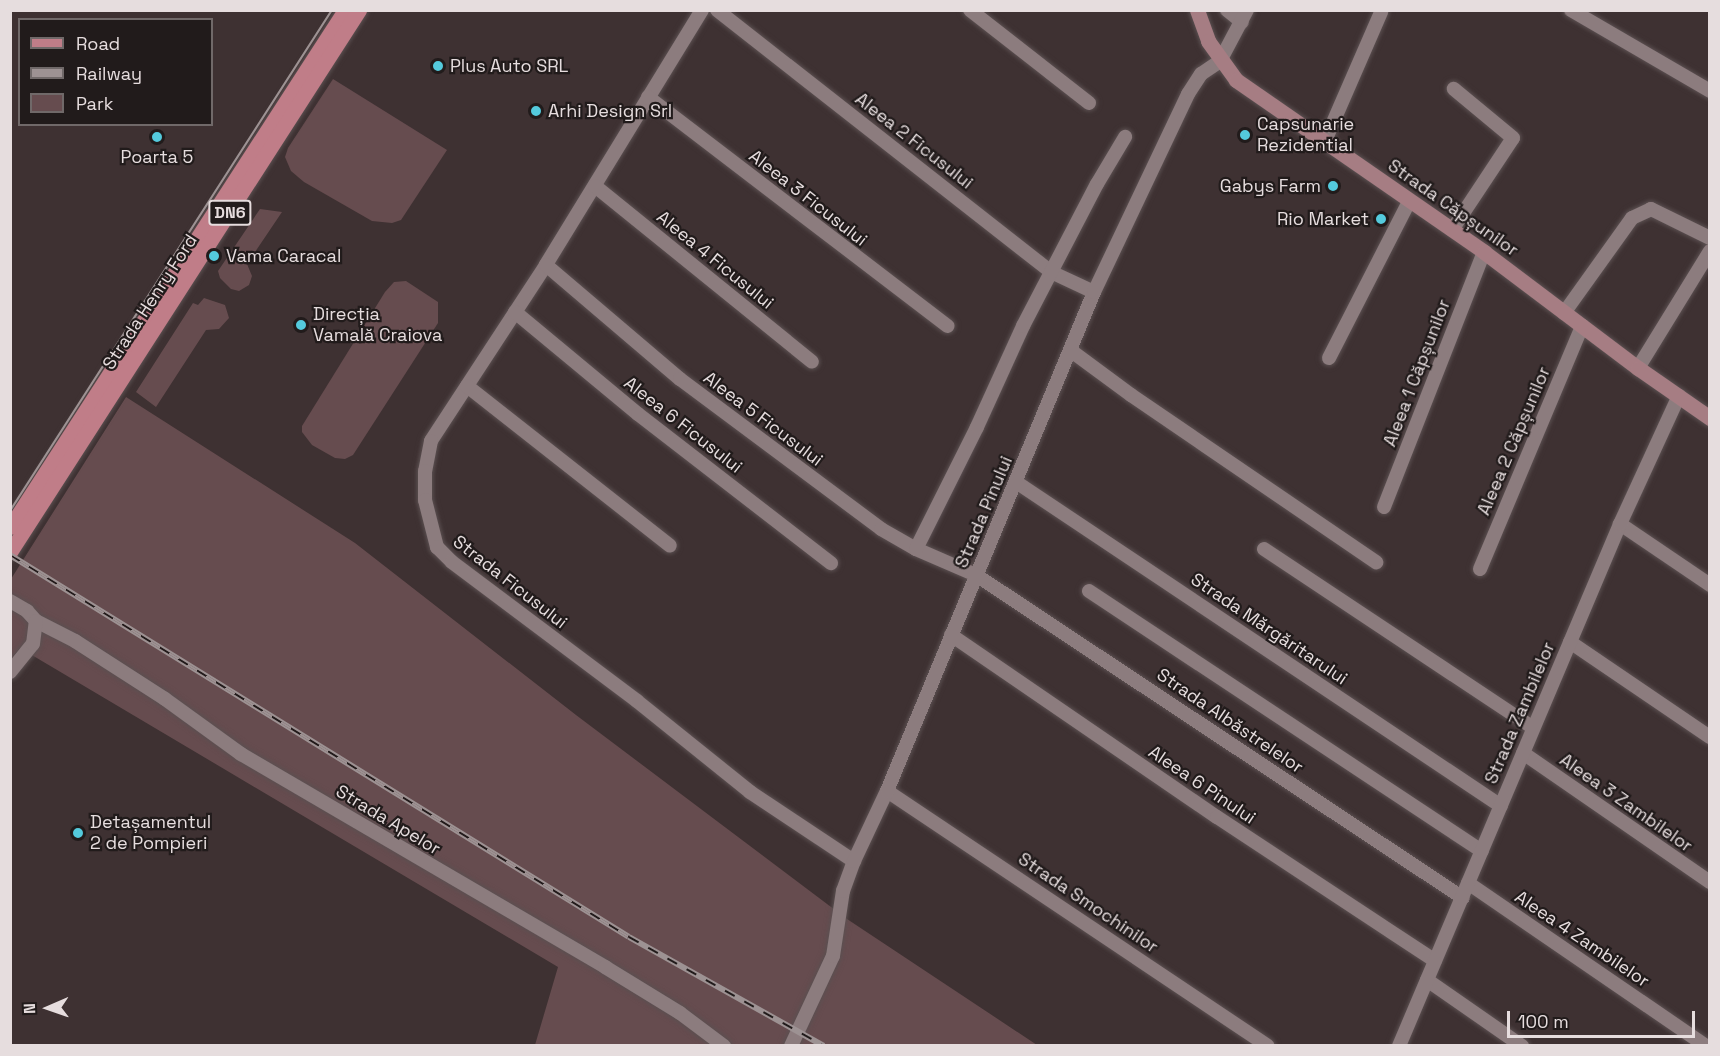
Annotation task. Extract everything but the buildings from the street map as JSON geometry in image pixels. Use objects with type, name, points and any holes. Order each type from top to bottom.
[{"type":"main road","name":"Strada Henry Ford","points":[[10,528],[345,10]]},
{"type":"main road","name":"Strada Henry Ford","points":[[10,552],[359,10]]},
{"type":"street","name":"Strada Ficusului","points":[[702,10],[546,266],[431,441],[425,471],[425,500],[437,547],[452,562],[637,701],[750,792],[854,861]]},
{"type":"street","name":"Aleea 2 Ficusului","points":[[717,10],[1051,272],[1094,292]]},
{"type":"street","points":[[970,10],[1089,102]]},
{"type":"street","name":"Strada Căpșunilor","points":[[1197,10],[1208,41],[1220,61],[1236,80],[1484,252],[1638,368],[1710,418]]},
{"type":"street","points":[[1227,10],[1244,16]]},
{"type":"street","points":[[1571,10],[1710,91]]},
{"type":"street","points":[[1325,141],[1381,12]]},
{"type":"street","name":"Strada Pinului","points":[[791,1046],[833,956],[843,891],[854,861],[887,791],[1094,292],[1188,94],[1201,74],[1220,61],[1244,16]]},
{"type":"street","points":[[1452,230],[1514,138],[1454,89]]},
{"type":"street","name":"Aleea 3 Ficusului","points":[[648,97],[947,327]]},
{"type":"street","points":[[916,549],[1051,272],[1096,184],[1125,137]]},
{"type":"street","name":"Aleea 4 Ficusului","points":[[596,186],[812,362]]},
{"type":"street","points":[[1329,358],[1409,202]]},
{"type":"street","points":[[1564,313],[1632,218],[1651,209],[1710,238]]},
{"type":"street","points":[[1638,368],[1710,251]]},
{"type":"street","name":"Aleea 1 Căpșunilor","points":[[1384,507],[1484,252]]},
{"type":"street","name":"Aleea 5 Ficusului","points":[[546,266],[680,380],[857,513],[916,549],[976,575]]},
{"type":"street","name":"Aleea 6 Ficusului","points":[[515,312],[638,414],[831,563]]},
{"type":"street","name":"Aleea 2 Căpșunilor","points":[[1480,569],[1582,326]]},
{"type":"street","points":[[1070,350],[1131,395],[1376,562]]},
{"type":"street","points":[[467,386],[670,546]]},
{"type":"street","name":"Strada Zambilelor","points":[[1400,1046],[1620,524],[1679,396]]},
{"type":"street","name":"Strada Mărgăritarului","points":[[1016,482],[1501,806]]},
{"type":"street","points":[[1620,524],[1710,585]]},
{"type":"street","points":[[1264,549],[1533,728]]},
{"type":"street","name":"Strada Albăstrelelor","points":[[976,575],[1463,898]]},
{"type":"street","points":[[1089,591],[1482,850]]},
{"type":"street","name":"Strada Apelor","points":[[10,601],[27,611],[36,621],[75,641],[165,699],[241,754],[605,967],[680,1014],[724,1046]]},
{"type":"street","points":[[10,672],[33,644],[36,621]]},
{"type":"street","name":"Aleea 6 Pinului","points":[[951,635],[1435,961]]},
{"type":"street","points":[[1570,642],[1710,737]]},
{"type":"street","name":"Aleea 3 Zambilelor","points":[[1523,753],[1710,882]]},
{"type":"street","name":"Strada Smochinilor","points":[[887,791],[1269,1046]]},
{"type":"street","name":"Aleea 4 Zambilelor","points":[[1468,883],[1706,1046]]},
{"type":"street","points":[[1427,980],[1522,1046]]},
{"type":"green space","points":[[333,79],[447,150],[401,220],[392,223],[372,221],[304,182],[291,171],[285,157],[288,148]]},
{"type":"green space","points":[[260,209],[282,212],[247,264],[252,276],[249,285],[239,291],[231,289],[220,278],[218,271]]},
{"type":"green space","points":[[406,281],[438,302],[438,323],[353,455],[345,459],[335,458],[312,445],[302,432],[302,426],[385,292],[394,282]]},
{"type":"green space","points":[[204,298],[225,305],[229,318],[219,329],[206,330],[156,407],[136,392],[193,303],[198,305]]},
{"type":"green space","points":[[126,397],[355,543],[576,715],[847,919],[1037,1045],[535,1045],[558,967],[20,648],[11,659],[11,579]]},
{"type":"tram line","points":[[10,511],[332,10]]},
{"type":"railway","points":[[10,555],[629,937],[824,1046]]},
{"type":"place","name":"Plus Auto SRL","points":[[438,66]]},
{"type":"place","name":"Arhi Design Srl","points":[[536,111]]},
{"type":"place","name":"Capsunarie Rezidential","points":[[1245,135]]},
{"type":"place","name":"Poarta 5","points":[[157,137]]},
{"type":"place","name":"Gabys Farm","points":[[1333,186]]},
{"type":"place","name":"Rio Market","points":[[1381,219]]},
{"type":"place","name":"Vama Caracal","points":[[214,256]]},
{"type":"place","name":"Direcția Vamală Craiova","points":[[301,325]]},
{"type":"place","name":"Detașamentul 2 de Pompieri","points":[[78,833]]}]
